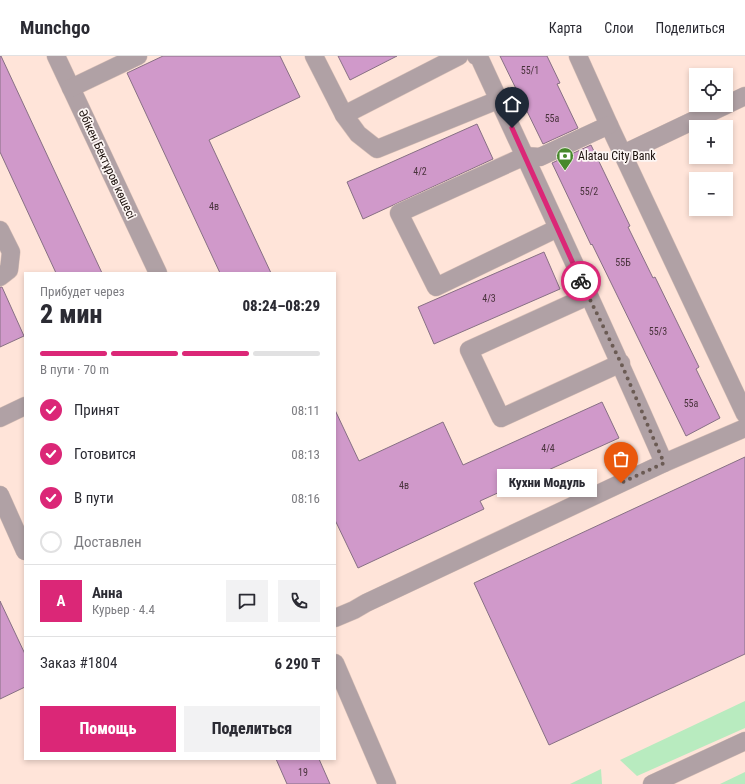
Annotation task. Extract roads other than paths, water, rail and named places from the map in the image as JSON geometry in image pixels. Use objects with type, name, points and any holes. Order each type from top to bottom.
[{"type":"street","name":"Әбікен Бектұров көшесі","points":[[56,56],[158,272]]},
{"type":"street","points":[[71,88],[138,56]]},
{"type":"street","points":[[314,56],[344,115],[358,134],[377,149],[498,100]]},
{"type":"street","points":[[344,115],[459,56]]},
{"type":"street","points":[[476,56],[479,57],[588,296],[621,363],[664,463]]},
{"type":"street","points":[[578,56],[745,414]]},
{"type":"street","points":[[623,154],[745,96]]},
{"type":"street","points":[[558,228],[436,287],[399,214],[525,156],[540,157],[609,125]]},
{"type":"street","points":[[0,230],[11,252],[9,270],[0,277]]},
{"type":"street","points":[[588,296],[469,350],[501,418],[621,363]]},
{"type":"street","points":[[0,418],[24,406]]},
{"type":"street","points":[[336,618],[664,463],[745,428]]},
{"type":"street","points":[[0,495],[24,549]]},
{"type":"street","points":[[336,665],[387,784]]},
{"type":"street","points":[[652,784],[745,741]]},
{"type":"place","name":"Alatau City Bank","points":[[565,171]]},
{"type":"place","name":"Кухни Модуль","points":[[621,483]]}]
